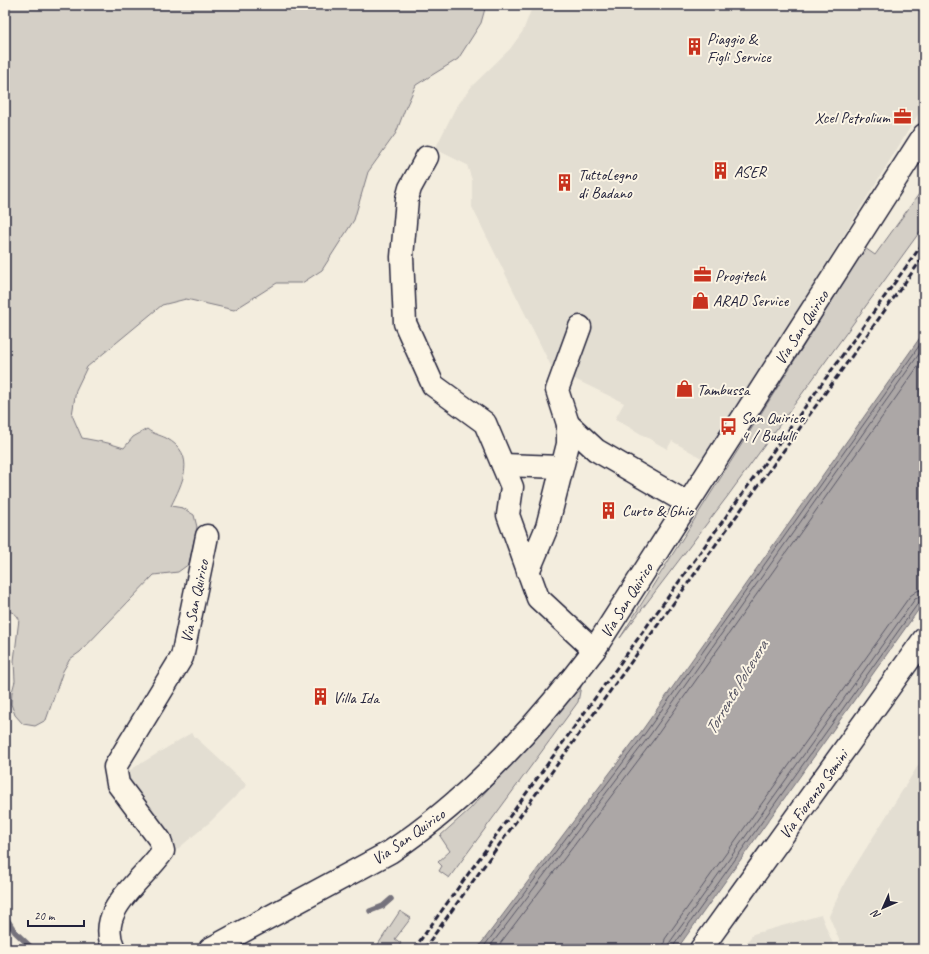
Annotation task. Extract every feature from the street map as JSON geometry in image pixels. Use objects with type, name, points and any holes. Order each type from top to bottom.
[{"type":"street","name":"Via San Quirico","points":[[210,949],[390,852],[436,820],[501,759],[560,693],[594,650],[924,134]]},
{"type":"street","points":[[427,157],[410,188],[407,199],[402,257],[405,324],[433,385],[485,423],[512,487],[508,515],[538,598],[594,650]]},
{"type":"street","points":[[528,572],[547,527],[568,444],[568,424],[557,390],[580,326]]},
{"type":"street","points":[[568,424],[596,450],[687,503]]},
{"type":"street","points":[[503,465],[561,467]]},
{"type":"street","name":"Via San Quirico","points":[[114,949],[111,943],[110,921],[119,902],[163,851],[160,840],[118,784],[114,767],[182,657],[207,536]]},
{"type":"street","name":"Via Fiorenzo Semini","points":[[702,949],[924,639]]},
{"type":"shaded area","points":[[5,5],[486,5],[481,23],[458,59],[416,85],[396,133],[368,172],[354,220],[322,270],[302,283],[277,283],[234,310],[186,299],[162,305],[87,367],[76,390],[72,415],[82,438],[124,448],[133,437],[147,429],[166,438],[176,445],[182,453],[185,461],[185,470],[183,479],[171,506],[183,508],[194,515],[197,527],[189,564],[178,572],[154,575],[80,652],[70,659],[63,671],[46,720],[35,726],[23,724],[15,715],[11,704],[15,681],[14,661],[19,619],[14,613],[5,612]]},
{"type":"shaded area","points":[[533,5],[924,5],[924,105],[705,460],[672,441],[667,449],[615,419],[624,403],[552,368],[472,207],[472,180],[467,165],[435,149],[455,109],[472,86],[510,49],[523,31]]},
{"type":"shaded area","points":[[924,187],[924,226],[727,497],[620,638],[865,248],[875,255]]},
{"type":"shaded area","points":[[581,686],[578,702],[449,878],[439,871],[442,866],[438,862],[450,851],[440,836],[470,809]]},
{"type":"shaded area","points":[[191,733],[247,785],[210,822],[174,852],[122,775]]},
{"type":"shaded area","points":[[924,756],[924,949],[843,949],[829,916],[845,882]]},
{"type":"shaded area","points":[[400,911],[411,918],[395,939],[401,943],[397,949],[375,949]]},
{"type":"shaded area","points":[[821,915],[835,949],[742,949],[753,934]]},
{"type":"water","name":"Torrente Polcevera","points":[[924,332],[924,602],[677,949],[477,949],[643,729]]},
{"type":"waterway","points":[[370,911],[383,906],[391,899]]},
{"type":"waterway","points":[[5,916],[15,932],[33,949]]},
{"type":"railway","points":[[414,949],[924,242]]},
{"type":"railway","points":[[424,949],[924,256]]},
{"type":"place","name":"Piaggio & Figli Service","points":[[694,47]]},
{"type":"place","name":"Xcel Petrolium","points":[[903,117]]},
{"type":"place","name":"ASER","points":[[721,171]]},
{"type":"place","name":"TuttoLegno di Badano","points":[[565,183]]},
{"type":"place","name":"Progitech","points":[[702,275]]},
{"type":"place","name":"ARAD Service","points":[[700,300]]},
{"type":"place","name":"Tambussa","points":[[684,389]]},
{"type":"place","name":"San Quirico 4 / Budulli","points":[[728,426]]},
{"type":"place","name":"Curto & Ghio","points":[[609,510]]},
{"type":"place","name":"Villa Ida","points":[[320,697]]}]
